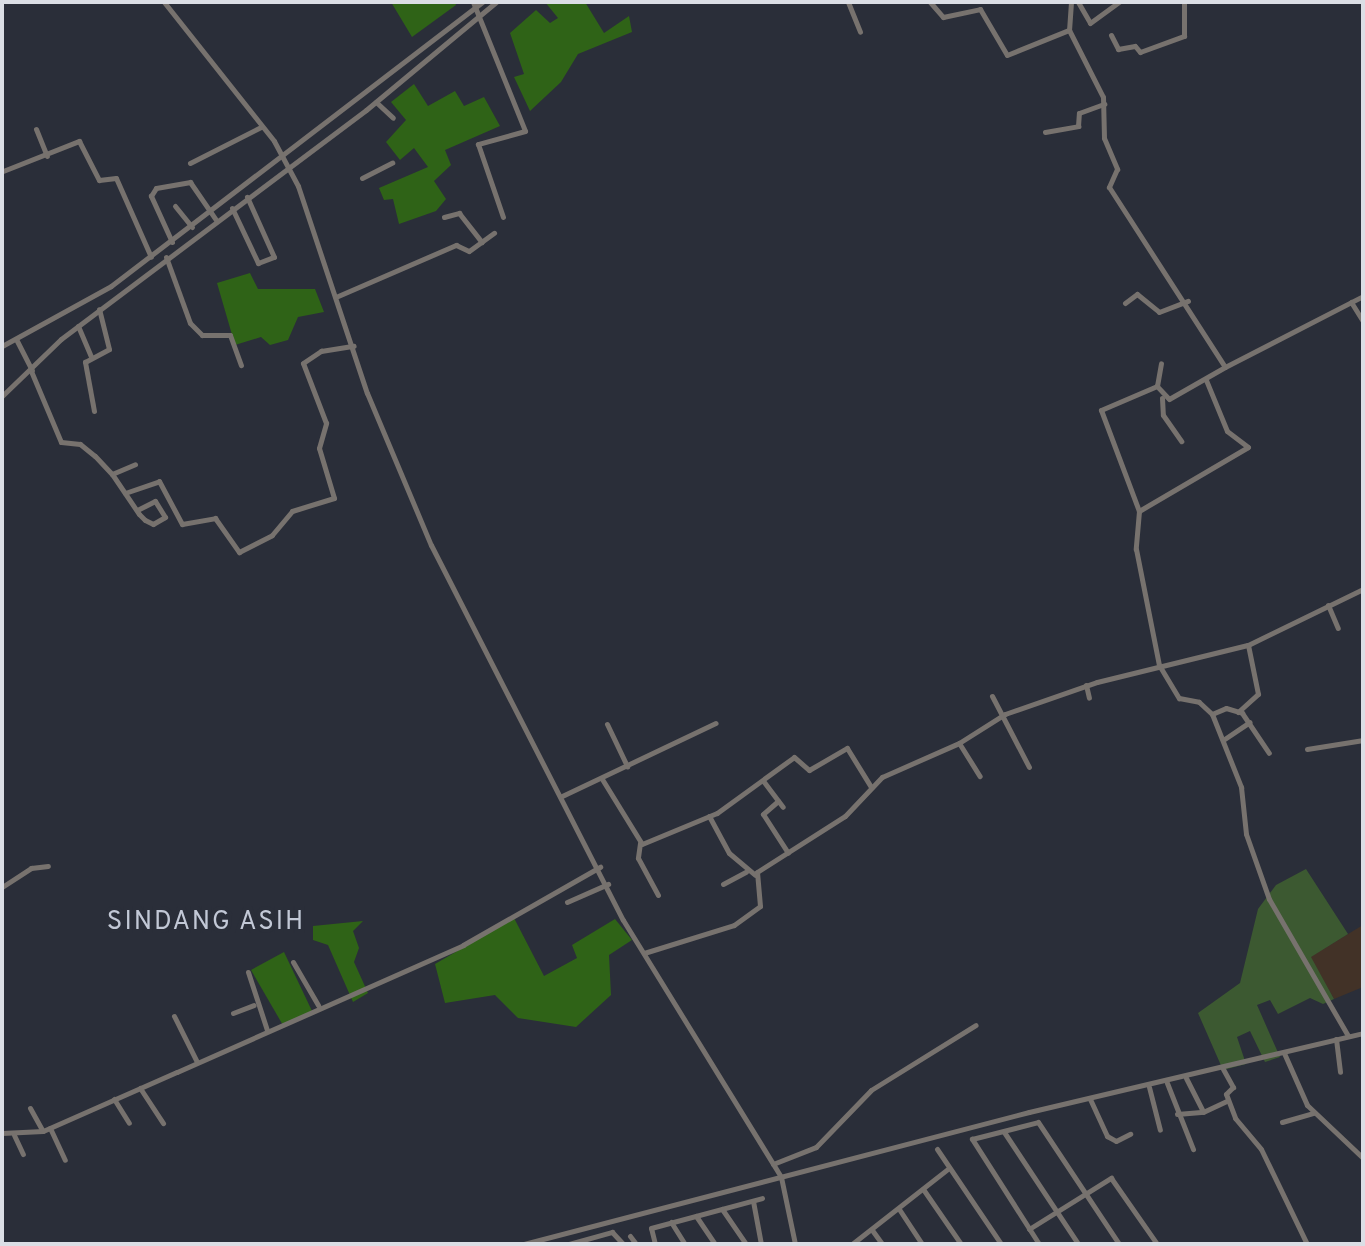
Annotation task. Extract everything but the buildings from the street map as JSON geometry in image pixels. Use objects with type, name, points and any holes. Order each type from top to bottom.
[{"type":"street","points":[[164,2],[262,127],[284,163],[338,296],[354,346],[431,545],[644,953],[781,1177],[795,1244]]},
{"type":"street","points":[[2,396],[78,326],[247,197],[284,163],[482,2]]},
{"type":"street","points":[[2,346],[93,299],[211,213],[376,102],[496,2]]},
{"type":"street","points":[[848,2],[860,32]]},
{"type":"street","points":[[930,2],[943,17],[980,9],[1007,55],[1069,30]]},
{"type":"street","points":[[1071,2],[1069,30],[1104,104],[1104,138],[1117,169],[1109,187],[1188,301],[1225,367]]},
{"type":"street","points":[[1078,2],[1090,23],[1119,2]]},
{"type":"street","points":[[1111,35],[1118,49],[1135,46],[1140,52],[1184,36],[1184,2]]},
{"type":"street","points":[[474,6],[481,15],[525,131],[478,144],[503,217]]},
{"type":"street","points":[[376,102],[393,118]]},
{"type":"street","points":[[1045,132],[1078,126],[1080,112],[1104,104]]},
{"type":"street","points":[[190,163],[262,127]]},
{"type":"street","points":[[36,129],[47,156]]},
{"type":"street","points":[[3,171],[79,141],[99,180],[116,178],[151,257]]},
{"type":"street","points":[[362,178],[392,163]]},
{"type":"street","points":[[172,242],[152,190],[190,182],[216,220]]},
{"type":"street","points":[[232,208],[258,263],[274,257],[247,197]]},
{"type":"street","points":[[175,206],[192,227]]},
{"type":"street","points":[[444,217],[459,213],[482,242]]},
{"type":"street","points":[[338,296],[454,246],[467,251],[494,233]]},
{"type":"street","points":[[166,257],[188,319],[202,335],[230,335],[241,365]]},
{"type":"street","points":[[1125,303],[1137,294],[1159,312],[1188,301]]},
{"type":"street","points":[[1162,397],[1180,395],[1225,367],[1363,296]]},
{"type":"street","points":[[1351,302],[1363,321]]},
{"type":"street","points":[[94,411],[85,363],[109,349],[99,309]]},
{"type":"street","points":[[78,326],[91,357]]},
{"type":"street","points":[[16,338],[61,442],[80,444],[112,474],[137,510],[151,523],[165,517],[155,501],[137,510]]},
{"type":"street","points":[[125,493],[159,481],[182,524],[215,518],[239,552],[272,535],[292,511],[334,498],[319,448],[326,423],[303,363],[321,351],[354,346]]},
{"type":"street","points":[[1161,363],[1157,386],[1162,397],[1163,415],[1181,441]]},
{"type":"street","points":[[1139,511],[1248,447],[1227,431],[1206,380]]},
{"type":"street","points":[[1157,386],[1101,410],[1139,511],[1136,549],[1159,665],[1179,698],[1199,702],[1212,714],[1223,740],[1269,899],[1348,1036]]},
{"type":"street","points":[[112,474],[135,464]]},
{"type":"street","points":[[755,875],[845,816],[871,787],[959,743],[1000,716],[1086,685],[1248,645],[1363,589]]},
{"type":"street","points":[[1328,605],[1338,628]]},
{"type":"street","points":[[1212,714],[1238,712],[1258,694],[1248,645]]},
{"type":"street","points":[[1086,685],[1089,698]]},
{"type":"street","points":[[992,696],[1029,767]]},
{"type":"street","points":[[1238,712],[1250,722],[1269,753]]},
{"type":"street","points":[[1223,740],[1250,722]]},
{"type":"street","points":[[562,796],[716,723]]},
{"type":"street","points":[[607,724],[627,766]]},
{"type":"street","points":[[1307,749],[1363,740]]},
{"type":"street","points":[[959,743],[980,776]]},
{"type":"street","points":[[640,843],[709,816],[764,782],[794,757],[809,770],[847,748],[871,787]]},
{"type":"street","points":[[602,779],[640,843],[637,854],[658,895]]},
{"type":"street","points":[[764,782],[781,804],[763,814],[788,853]]},
{"type":"street","points":[[709,816],[746,872],[755,875]]},
{"type":"street","points":[[2,887],[31,868],[48,866]]},
{"type":"street","points":[[2,1133],[14,1135],[43,1131],[318,1005],[463,945],[600,867]]},
{"type":"street","points":[[723,884],[746,872]]},
{"type":"street","points":[[644,953],[687,936],[723,931],[751,914],[761,902],[755,875]]},
{"type":"street","points":[[567,902],[608,884]]},
{"type":"street","points":[[293,962],[318,1005]]},
{"type":"street","points":[[233,1013],[254,1005],[258,997],[248,972]]},
{"type":"street","points":[[254,1005],[267,1030]]},
{"type":"street","points":[[174,1016],[197,1062]]},
{"type":"street","points":[[773,1164],[816,1147],[871,1090],[976,1025]]},
{"type":"street","points":[[524,1244],[1090,1099],[1167,1083],[1363,1033]]},
{"type":"street","points":[[1336,1039],[1340,1072]]},
{"type":"street","points":[[1284,1053],[1313,1113],[1363,1158]]},
{"type":"street","points":[[1177,1114],[1201,1112],[1227,1101],[1233,1087],[1223,1069]]},
{"type":"street","points":[[1186,1078],[1201,1112]]},
{"type":"street","points":[[1167,1083],[1193,1149]]},
{"type":"street","points":[[1149,1087],[1160,1130]]},
{"type":"street","points":[[140,1088],[163,1123]]},
{"type":"street","points":[[114,1099],[129,1123]]},
{"type":"street","points":[[1090,1099],[1105,1134],[1116,1141],[1130,1134]]},
{"type":"street","points":[[1227,1101],[1261,1149],[1307,1244]]},
{"type":"street","points":[[30,1108],[43,1131]]},
{"type":"street","points":[[1282,1122],[1313,1113]]},
{"type":"street","points":[[1039,1244],[972,1144],[1038,1122],[1119,1244]]},
{"type":"street","points":[[50,1128],[65,1160]]},
{"type":"street","points":[[1004,1132],[1078,1244]]},
{"type":"street","points":[[14,1135],[23,1154]]},
{"type":"street","points":[[937,1149],[1001,1244]]},
{"type":"street","points":[[852,1244],[949,1168]]},
{"type":"street","points":[[1029,1229],[1111,1178],[1157,1244]]},
{"type":"street","points":[[923,1189],[961,1244]]},
{"type":"street","points":[[655,1244],[648,1234],[671,1222],[762,1198]]},
{"type":"street","points":[[753,1201],[761,1244]]},
{"type":"street","points":[[722,1209],[746,1244]]},
{"type":"street","points":[[899,1209],[922,1244]]},
{"type":"street","points":[[696,1216],[715,1244]]},
{"type":"street","points":[[671,1222],[685,1244]]},
{"type":"street","points":[[872,1230],[882,1244]]},
{"type":"street","points":[[569,1244],[615,1233],[623,1244]]},
{"type":"street","points":[[630,1236],[636,1244]]},
{"type":"shaded area","points":[[1363,925],[1363,987],[1334,999],[1310,957]]},
{"type":"green space","points":[[391,2],[455,2],[456,5],[412,37]]},
{"type":"green space","points":[[545,2],[585,2],[604,33],[629,16],[632,32],[578,54],[561,82],[530,111],[514,77],[524,74],[510,33],[536,10],[550,23],[558,18]]},
{"type":"green space","points":[[414,84],[428,106],[455,91],[464,106],[484,97],[500,126],[445,150],[451,165],[434,181],[446,199],[436,211],[399,224],[393,199],[384,200],[379,188],[428,167],[414,148],[400,160],[386,142],[406,120],[391,102]]},
{"type":"green space","points":[[250,273],[258,289],[315,289],[324,312],[298,317],[288,340],[270,345],[261,337],[235,345],[217,283]]},
{"type":"green space","points":[[1306,869],[1348,934],[1311,957],[1334,999],[1323,1004],[1310,998],[1278,1014],[1270,1000],[1257,1005],[1280,1057],[1265,1062],[1250,1031],[1237,1037],[1246,1064],[1223,1070],[1198,1013],[1240,983],[1258,909],[1276,885]]},
{"type":"green space","points":[[514,918],[544,976],[577,958],[572,945],[615,919],[632,940],[609,955],[611,995],[576,1027],[518,1018],[495,995],[445,1003],[435,964]]},
{"type":"green space","points":[[363,921],[353,931],[359,948],[354,962],[368,993],[353,1002],[328,945],[313,940],[313,926]]},
{"type":"green space","points":[[284,952],[312,1011],[284,1027],[251,970]]},
{"type":"district","name":"SINDANG ASIH","points":[[206,923]]}]
